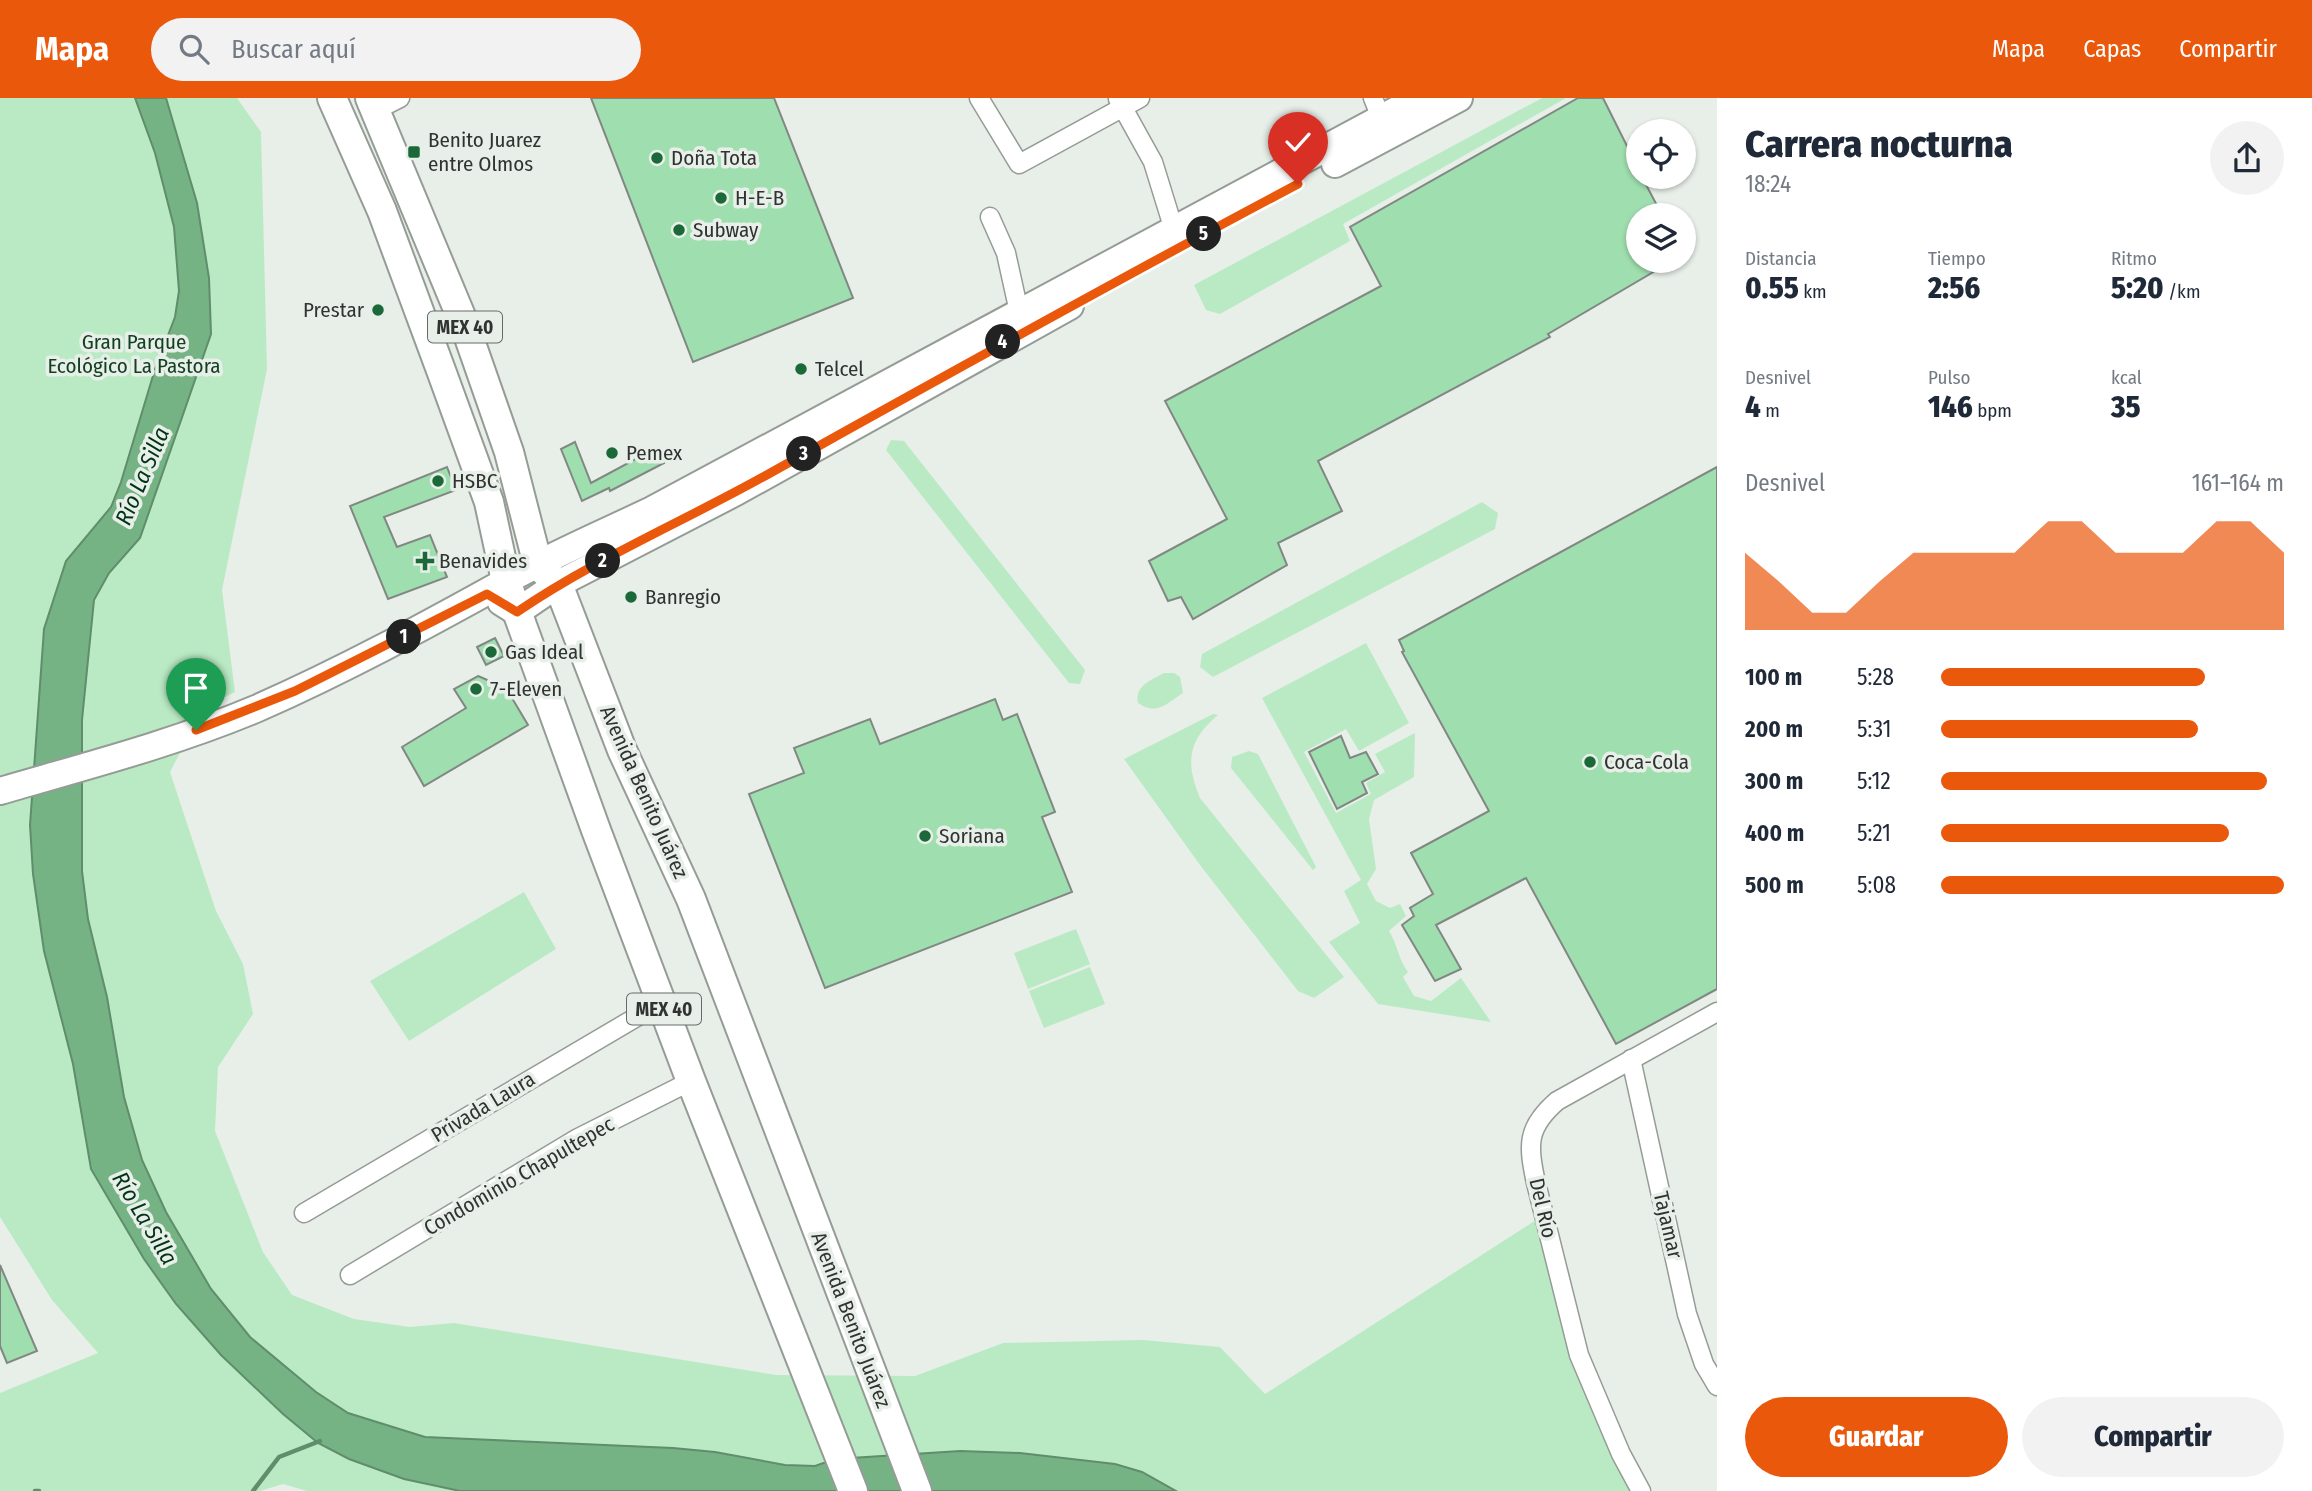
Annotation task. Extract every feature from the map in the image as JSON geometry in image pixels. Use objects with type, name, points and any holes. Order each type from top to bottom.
[{"type":"main road","name":"MEX 40","points":[[332,98],[383,211],[489,502],[496,588],[517,612],[691,1081],[853,1491]]},
{"type":"main road","name":"MEX 40","points":[[377,101],[442,266],[509,452],[538,565]]},
{"type":"main road","name":"Avenida Benito Juárez","points":[[538,565],[558,584],[622,750],[673,855],[701,923],[917,1491]]},
{"type":"street","points":[[979,98],[1019,164],[1121,103],[1140,98]]},
{"type":"street","points":[[0,792],[139,750],[255,709],[652,510],[1174,230],[1377,108],[1419,98]]},
{"type":"street","points":[[517,612],[558,584],[736,492],[930,383],[1459,98]]},
{"type":"street","points":[[1121,103],[1153,162],[1174,230]]},
{"type":"street","points":[[990,217],[1006,253],[1019,312]]},
{"type":"street","points":[[930,383],[981,341],[987,330],[976,335]]},
{"type":"street","name":"Privada Laura","points":[[304,1213],[662,1002]]},
{"type":"street","name":"Del Río","points":[[1642,1491],[1621,1454],[1579,1355],[1531,1155],[1531,1132],[1543,1114],[1557,1101],[1717,1013]]},
{"type":"street","name":"Tajamar","points":[[1630,1059],[1687,1314],[1704,1363],[1717,1386]]},
{"type":"street","name":"Condominio Chapultepec","points":[[350,1275],[578,1138],[691,1081]]},
{"type":"green space","name":"Gran Parque Ecológico La Pastora","points":[[0,98],[237,98],[261,132],[267,369],[222,590],[235,692],[203,708],[170,772],[216,911],[243,964],[253,1014],[218,1067],[215,1131],[263,1252],[292,1295],[354,1319],[410,1327],[454,1323],[776,1375],[915,1376],[1003,1343],[1143,1340],[1220,1347],[1265,1394],[1544,1215],[1579,1355],[1641,1491],[307,1491],[283,1484],[260,1491],[0,1491],[0,1393],[98,1353],[52,1300],[0,1217]]},
{"type":"green space","points":[[1542,98],[1566,98],[1343,224],[1350,241],[1220,314],[1206,310],[1194,285]]},
{"type":"green space","points":[[891,440],[904,441],[1085,670],[1080,684],[1069,683],[886,450]]},
{"type":"green space","points":[[1482,502],[1498,513],[1495,529],[1213,677],[1200,667],[1202,654]]},
{"type":"green space","points":[[1366,643],[1409,723],[1359,751],[1346,729],[1304,752],[1336,813],[1371,794],[1366,783],[1385,772],[1375,754],[1415,733],[1414,777],[1374,800],[1369,819],[1376,869],[1367,884],[1376,901],[1390,908],[1400,904],[1406,916],[1389,931],[1408,972],[1403,977],[1414,996],[1431,1001],[1461,978],[1491,1022],[1378,1004],[1329,942],[1360,923],[1344,891],[1361,880],[1262,698]]},
{"type":"green space","points":[[1164,673],[1174,673],[1180,677],[1183,693],[1161,707],[1144,707],[1138,703],[1141,688]]},
{"type":"green space","points":[[1213,714],[1218,715],[1200,733],[1192,752],[1195,785],[1200,798],[1344,977],[1314,998],[1298,991],[1200,865],[1124,759]]},
{"type":"green space","points":[[1249,751],[1258,754],[1316,867],[1313,870],[1231,768],[1232,757]]},
{"type":"green space","points":[[524,892],[556,949],[409,1041],[370,981]]},
{"type":"green space","points":[[1076,929],[1090,964],[1028,989],[1014,953]]},
{"type":"green space","points":[[1090,967],[1105,1004],[1044,1028],[1029,991]]},
{"type":"water","name":"Río La Silla","points":[[135,98],[166,98],[197,203],[209,278],[211,334],[140,538],[109,573],[94,600],[82,720],[82,871],[88,919],[107,997],[124,1097],[142,1160],[166,1212],[211,1289],[250,1337],[316,1392],[348,1413],[425,1437],[673,1448],[715,1452],[785,1465],[815,1466],[835,1459],[960,1451],[1020,1453],[1115,1464],[1142,1472],[1176,1491],[460,1491],[404,1479],[349,1459],[318,1443],[221,1355],[176,1304],[144,1259],[91,1169],[73,1064],[44,951],[33,874],[30,825],[44,629],[66,561],[111,507],[121,482],[155,369],[175,317],[179,291],[174,227],[155,153]]},
{"type":"building","name":"H-E-B","points":[[591,98],[774,98],[853,298],[693,362]]},
{"type":"building","points":[[1578,98],[1603,98],[1626,144],[1626,189],[1648,189],[1656,203],[1626,203],[1626,273],[1652,273],[1548,334],[1550,337],[1318,461],[1342,511],[1278,543],[1287,565],[1193,619],[1181,597],[1168,601],[1149,561],[1227,519],[1165,401],[1381,286],[1350,227]]},
{"type":"building","points":[[575,442],[591,483],[656,448],[664,463],[610,491],[609,488],[582,501],[561,449]]},
{"type":"building","points":[[447,467],[456,490],[384,517],[397,547],[430,535],[447,577],[388,599],[350,506]]},
{"type":"building","name":"Coca-Cola","points":[[1717,467],[1717,989],[1616,1044],[1526,878],[1436,925],[1461,969],[1435,981],[1402,925],[1414,916],[1410,908],[1433,894],[1411,853],[1489,811],[1402,652],[1404,651],[1399,640]]},
{"type":"building","name":"Gas Ideal","points":[[495,638],[504,656],[486,665],[477,647]]},
{"type":"building","points":[[478,676],[506,688],[528,725],[424,786],[402,747],[466,708],[454,689]]},
{"type":"building","points":[[995,699],[1003,720],[1017,714],[1055,812],[1042,817],[1072,892],[825,988],[749,794],[804,773],[794,748],[870,719],[880,744]]},
{"type":"building","points":[[1341,736],[1350,758],[1366,752],[1378,774],[1362,782],[1367,793],[1337,809],[1309,752]]},
{"type":"building","points":[[0,1265],[37,1351],[7,1363],[0,1346]]},
{"type":"waterway","points":[[253,1491],[279,1457],[320,1441]]},
{"type":"place","name":"Benito Juarez entre Olmos","points":[[414,152]]},
{"type":"place","name":"Doña Tota","points":[[657,158]]},
{"type":"place","name":"H-E-B","points":[[721,198]]},
{"type":"place","name":"Subway","points":[[679,230]]},
{"type":"place","name":"Prestar","points":[[378,310]]},
{"type":"place","name":"Telcel","points":[[801,369]]},
{"type":"place","name":"Pemex","points":[[612,453]]},
{"type":"place","name":"HSBC","points":[[438,481]]},
{"type":"place","name":"Benavides","points":[[425,561]]},
{"type":"place","name":"Banregio","points":[[631,597]]},
{"type":"place","name":"Gas Ideal","points":[[491,652]]},
{"type":"place","name":"7-Eleven","points":[[476,689]]},
{"type":"place","name":"Coca-Cola","points":[[1590,762]]},
{"type":"place","name":"Soriana","points":[[925,836]]},
{"type":"route","points":[[196,730],[295,691],[487,594],[517,612],[558,584],[736,492],[1095,292],[1298,184]]}]
